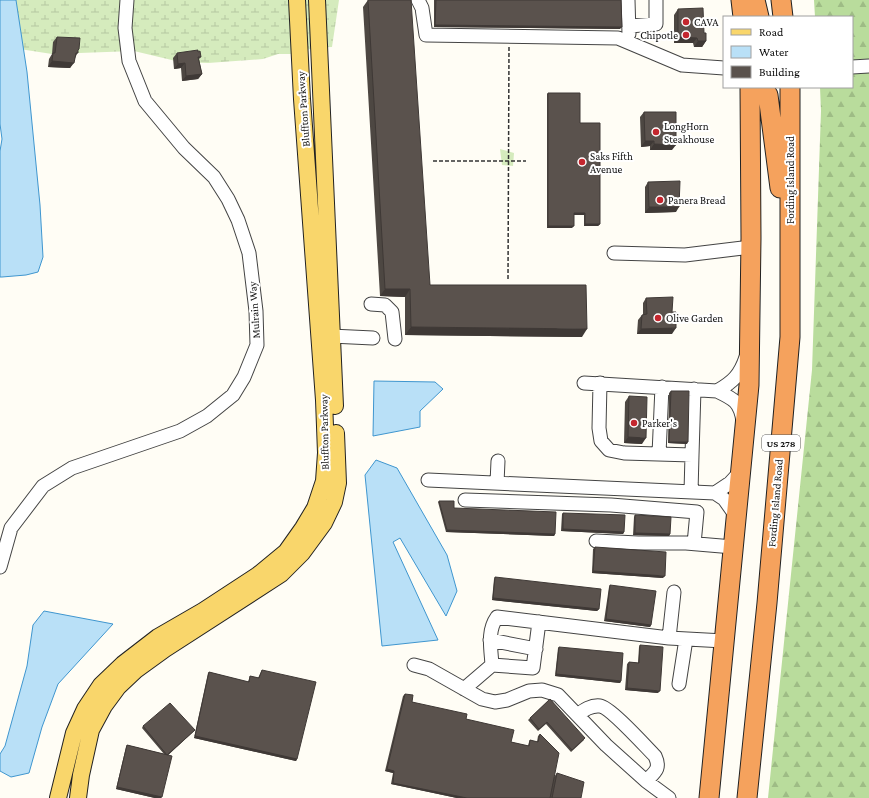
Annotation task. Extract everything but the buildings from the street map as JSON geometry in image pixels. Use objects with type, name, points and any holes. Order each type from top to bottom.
[{"type":"highway","points":[[741,0],[743,16]]},
{"type":"highway","points":[[755,0],[759,16]]},
{"type":"highway","points":[[781,0],[783,16]]},
{"type":"highway","points":[[709,798],[749,385],[751,248],[750,88]]},
{"type":"highway","points":[[763,88],[768,95],[790,263]]},
{"type":"highway","name":"Fording Island Road","points":[[747,798],[767,603],[790,338],[790,88]]},
{"type":"highway","points":[[712,770],[712,798]]},
{"type":"main road","name":"Bluffton Parkway","points":[[58,798],[74,733],[85,709],[101,685],[123,664],[158,637],[204,611],[258,575],[286,552],[315,508],[324,482],[326,453],[324,400],[303,107],[297,0]]},
{"type":"main road","name":"Bluffton Parkway","points":[[78,798],[81,775],[91,730],[104,706],[118,687],[136,670],[164,649],[280,574],[302,553],[324,523],[334,502],[338,483],[317,0]]},
{"type":"street","name":"Mulrain Way","points":[[0,567],[11,528],[43,486],[72,468],[180,431],[207,416],[233,396],[244,377],[257,345],[256,311],[249,253],[238,220],[228,199],[214,177],[184,148],[145,101],[129,61],[126,28],[127,0]]},
{"type":"street","points":[[418,0],[422,8],[426,35],[618,38],[682,65],[723,68]]},
{"type":"street","points":[[628,0],[629,42]]},
{"type":"street","points":[[629,26],[656,24],[656,0]]},
{"type":"street","points":[[853,67],[869,66]]},
{"type":"street","points":[[614,253],[685,255],[751,248]]},
{"type":"street","points":[[371,304],[385,304],[392,312],[395,339]]},
{"type":"street","points":[[331,336],[373,338]]},
{"type":"street","points":[[717,391],[731,382],[742,370],[750,347]]},
{"type":"street","points":[[584,383],[717,391],[732,398],[737,405],[742,414],[745,431]]},
{"type":"street","points":[[600,383],[599,428],[601,441],[609,450],[624,453],[692,455]]},
{"type":"street","points":[[659,454],[664,432],[665,416],[665,401],[662,387]]},
{"type":"street","points":[[691,492],[692,455],[690,417],[694,389]]},
{"type":"street","points":[[497,483],[498,461]]},
{"type":"street","points":[[715,493],[730,484],[741,471]]},
{"type":"street","points":[[428,480],[715,493],[724,499],[736,516]]},
{"type":"street","points":[[465,500],[611,506],[697,512],[694,544]]},
{"type":"street","points":[[596,541],[694,544],[733,547]]},
{"type":"street","points":[[668,638],[674,592]]},
{"type":"street","points":[[492,664],[490,640],[492,624],[497,617],[668,638],[724,641]]},
{"type":"street","points":[[464,688],[492,664],[533,668],[539,622]]},
{"type":"street","points":[[679,684],[686,639]]},
{"type":"street","points":[[490,640],[536,649]]},
{"type":"street","points":[[414,665],[429,669],[482,699],[495,702],[507,700],[529,691],[542,690],[558,695],[606,745],[646,781],[669,798]]},
{"type":"street","points":[[577,715],[592,706],[602,706],[610,712],[655,756],[658,763],[656,771],[646,781]]},
{"type":"path","points":[[508,279],[509,36]]},
{"type":"path","points":[[433,161],[526,162]]},
{"type":"green space","points":[[0,0],[339,0],[332,47],[313,48],[295,54],[278,54],[263,59],[208,63],[180,62],[134,51],[52,54],[0,46]]},
{"type":"green space","points":[[814,0],[869,0],[869,798],[768,798],[812,370],[821,111],[820,88],[853,88],[853,16],[815,16]]},
{"type":"green space","points":[[500,149],[514,153],[513,166],[502,165]]},
{"type":"water","points":[[0,0],[16,0],[27,72],[40,205],[43,257],[38,272],[26,275],[2,277],[0,277],[0,151],[2,139],[0,124]]},
{"type":"water","points":[[374,381],[435,382],[443,389],[420,411],[420,427],[373,436]]},
{"type":"water","points":[[376,460],[397,468],[447,555],[457,591],[446,616],[400,538],[393,542],[438,640],[382,646],[365,475]]},
{"type":"water","points":[[44,611],[113,624],[58,684],[42,727],[29,773],[11,777],[0,771],[0,754],[5,746],[27,666],[33,625]]},
{"type":"place","name":"CAVA","points":[[686,22]]},
{"type":"place","name":"Chipotle","points":[[686,35]]},
{"type":"place","name":"LongHorn Steakhouse","points":[[656,132]]},
{"type":"place","name":"Saks Fifth Avenue","points":[[582,162]]},
{"type":"place","name":"Panera Bread","points":[[660,200]]},
{"type":"place","name":"Olive Garden","points":[[658,318]]},
{"type":"place","name":"Parker's","points":[[634,423]]}]
